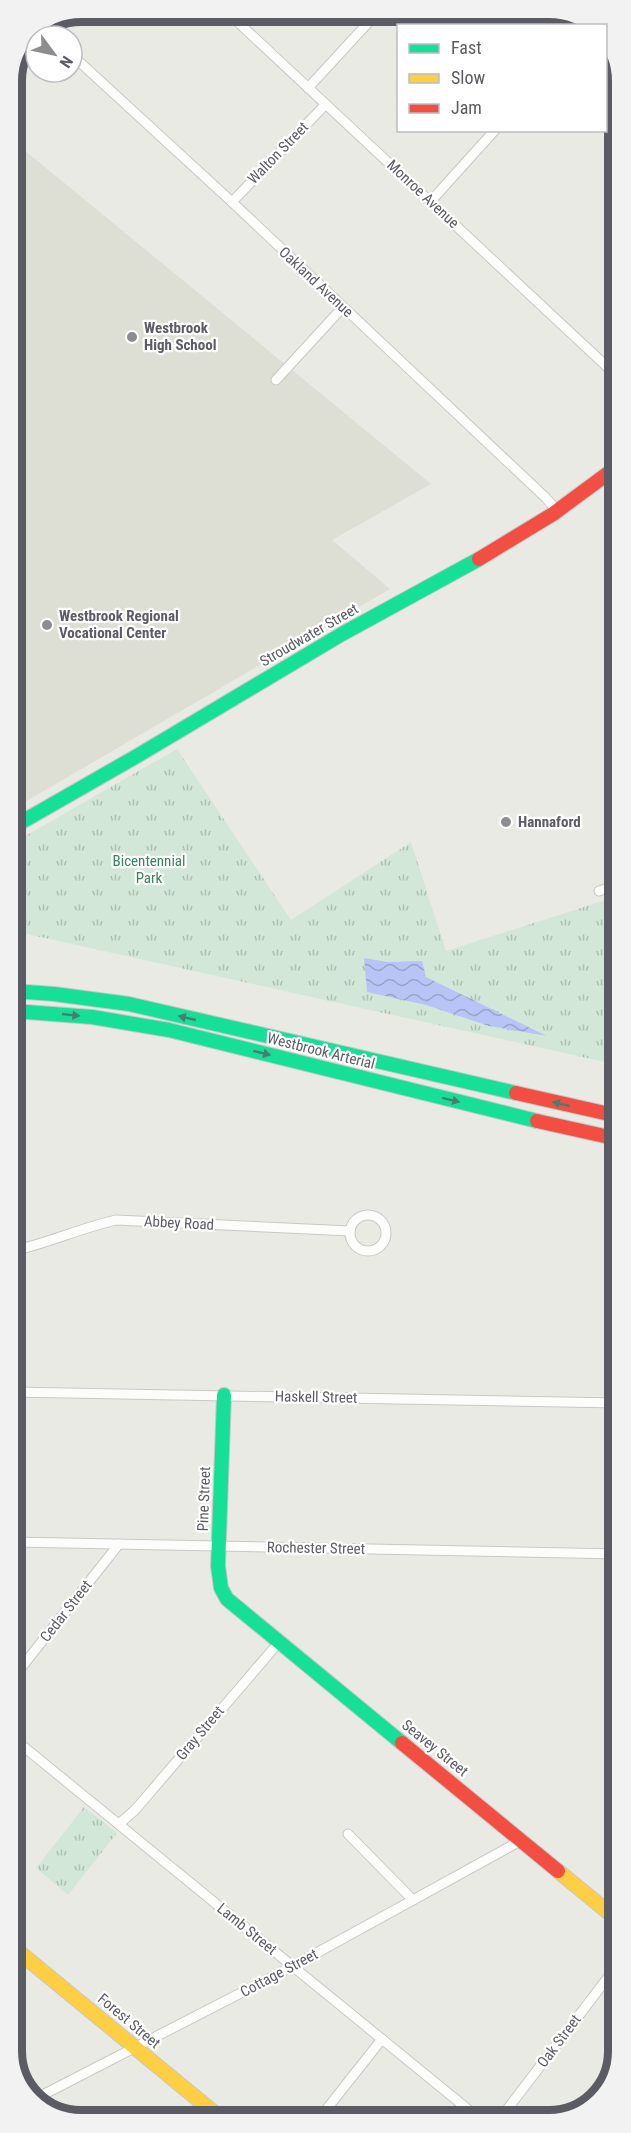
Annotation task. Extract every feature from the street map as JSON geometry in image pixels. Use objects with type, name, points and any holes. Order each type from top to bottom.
[{"type":"main road","name":"Stroudwater Street","points":[[22,823],[342,634],[558,512],[608,474]]},
{"type":"main road","name":"Westbrook Arterial","points":[[22,992],[129,1004],[608,1114]]},
{"type":"main road","name":"Westbrook Arterial","points":[[22,1012],[92,1017],[169,1030],[608,1137]]},
{"type":"main road","name":"Pine Street","points":[[224,1395],[218,1546],[221,1588],[229,1601]]},
{"type":"main road","name":"Seavey Street","points":[[229,1601],[608,1912]]},
{"type":"main road","name":"Forest Street","points":[[22,1954],[210,2110]]},
{"type":"street","name":"Monroe Avenue","points":[[237,22],[608,368]]},
{"type":"street","points":[[308,88],[368,23]]},
{"type":"street","name":"Oakland Avenue","points":[[84,67],[232,202],[546,498],[558,512]]},
{"type":"street","name":"Walton Street","points":[[232,202],[325,105]]},
{"type":"street","points":[[430,201],[493,132]]},
{"type":"street","points":[[276,380],[343,307]]},
{"type":"street","points":[[599,891],[608,888]]},
{"type":"street","points":[[373,1215],[383,1222],[387,1233],[386,1239],[378,1249],[367,1252],[352,1242],[350,1231],[355,1220],[360,1216],[373,1215]]},
{"type":"street","name":"Abbey Road","points":[[22,1249],[89,1226],[116,1220],[350,1231]]},
{"type":"street","name":"Haskell Street","points":[[22,1392],[608,1402]]},
{"type":"street","name":"Rochester Street","points":[[22,1542],[608,1554]]},
{"type":"street","name":"Cedar Street","points":[[22,1667],[118,1544]]},
{"type":"street","name":"Gray Street","points":[[119,1824],[135,1810],[280,1641]]},
{"type":"street","name":"Lamb Street","points":[[22,1745],[469,2110]]},
{"type":"street","points":[[348,1834],[413,1900]]},
{"type":"street","name":"Cottage Street","points":[[42,2096],[293,1966],[522,1840]]},
{"type":"street","name":"Oak Street","points":[[507,2110],[608,1977]]},
{"type":"street","points":[[326,2110],[382,2040]]},
{"type":"shaded area","name":"Westbrook High School","points":[[22,148],[431,484],[332,540],[390,589],[22,804]]},
{"type":"green space","name":"Bicentennial Park","points":[[177,749],[291,920],[411,842],[446,951],[608,899],[608,1063],[22,933],[22,838]]},
{"type":"green space","points":[[84,1807],[117,1833],[68,1895],[36,1868]]},
{"type":"water","points":[[364,958],[388,962],[422,961],[426,977],[547,1036],[489,1026],[426,1005],[367,992]]},
{"type":"traffic: fast","points":[[22,822],[342,634],[479,559]]},
{"type":"traffic: fast","points":[[22,992],[129,1004],[516,1093]]},
{"type":"traffic: fast","points":[[22,1012],[92,1017],[169,1030],[537,1121]]},
{"type":"traffic: fast","points":[[224,1395],[218,1566],[221,1588],[227,1599],[402,1743]]},
{"type":"traffic: slow","points":[[558,1871],[608,1912]]},
{"type":"traffic: slow","points":[[22,1954],[211,2110]]},
{"type":"traffic: jam","points":[[479,559],[553,514],[608,473]]},
{"type":"traffic: jam","points":[[516,1093],[608,1114]]},
{"type":"traffic: jam","points":[[537,1121],[608,1137]]},
{"type":"traffic: jam","points":[[402,1743],[558,1871]]},
{"type":"place","name":"Westbrook High School","points":[[132,337]]},
{"type":"place","name":"Westbrook Regional Vocational Center","points":[[47,625]]},
{"type":"place","name":"Hannaford","points":[[506,822]]}]
